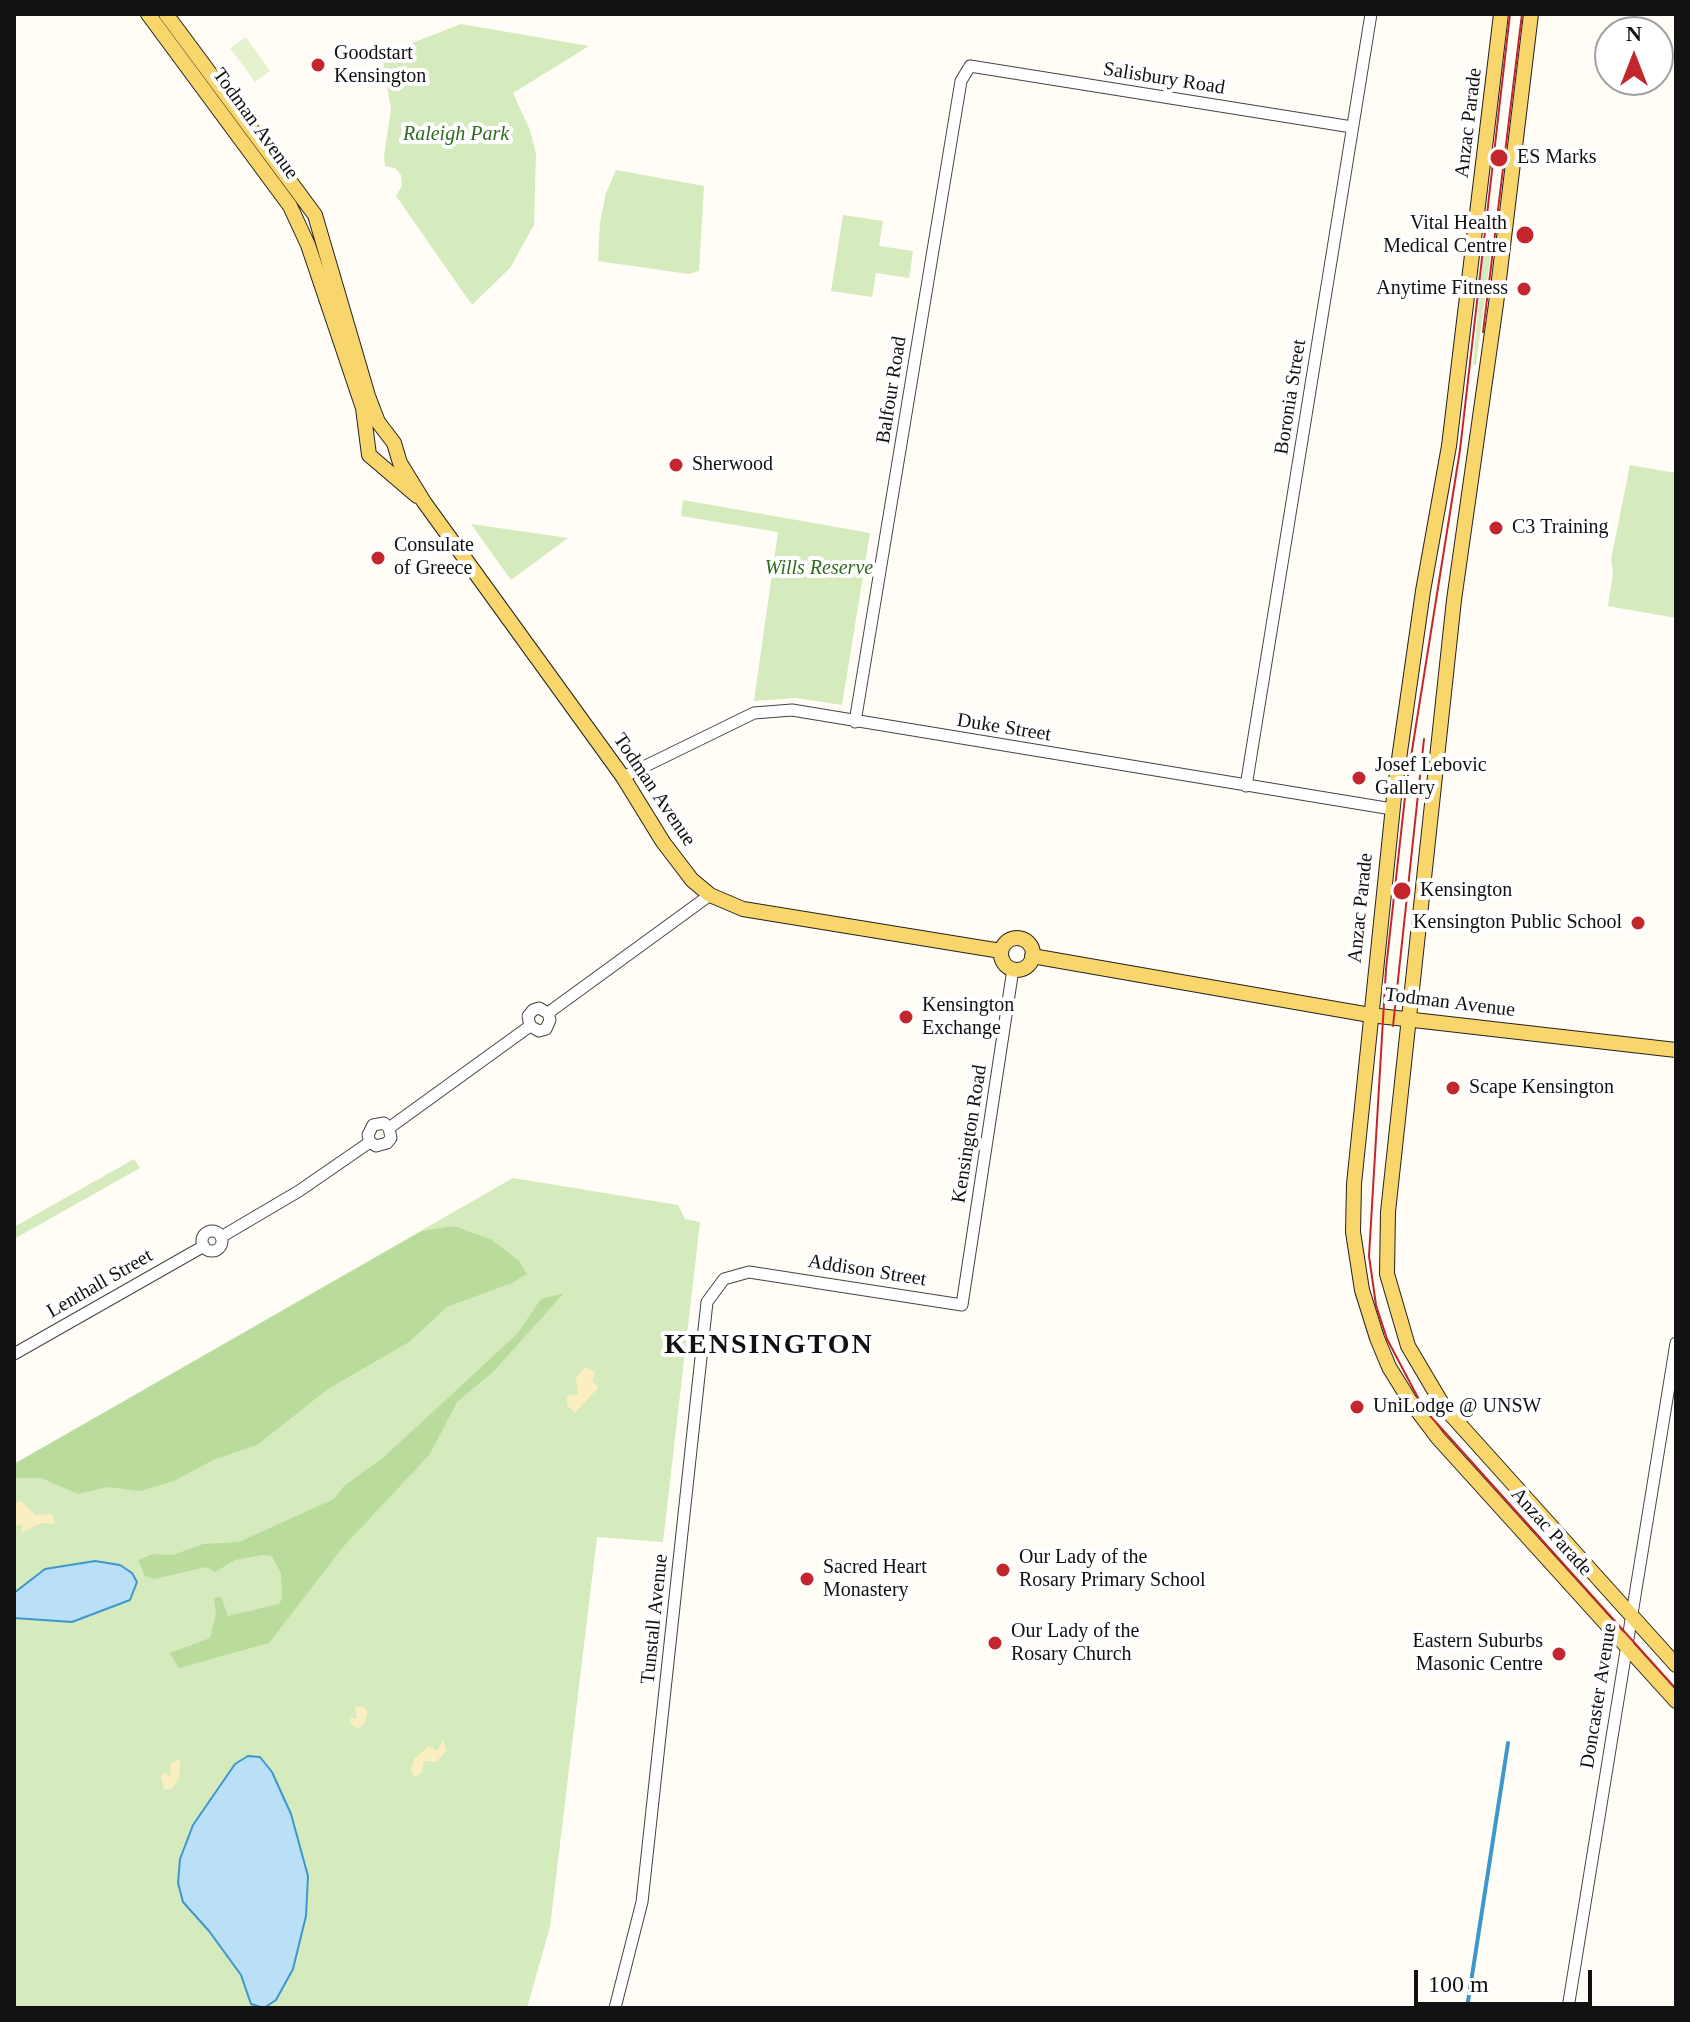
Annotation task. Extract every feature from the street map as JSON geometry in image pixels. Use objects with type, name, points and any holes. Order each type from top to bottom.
[{"type":"main road","name":"Todman Avenue","points":[[148,14],[269,174],[296,217],[313,258],[363,408],[368,450]]},
{"type":"main road","name":"Todman Avenue","points":[[166,14],[309,206],[323,236],[368,396],[378,422],[394,444],[400,463],[424,502],[623,777],[663,842],[692,880],[710,895],[757,912],[1001,951]]},
{"type":"main road","name":"Anzac Parade","points":[[1501,14],[1451,432],[1423,591],[1392,809],[1353,1196],[1353,1232],[1362,1290],[1389,1367],[1438,1438],[1676,1701]]},
{"type":"main road","name":"Anzac Parade","points":[[1531,14],[1487,374],[1454,600],[1386,1243],[1390,1290],[1402,1330],[1427,1384],[1461,1429],[1676,1665]]},
{"type":"main road","points":[[269,174],[294,200],[309,206],[305,218],[313,241],[313,258]]},
{"type":"main road","points":[[376,438],[394,444],[390,462],[380,464],[371,459],[368,450],[376,438]]},
{"type":"main road","name":"Todman Avenue","points":[[380,464],[424,502]]},
{"type":"main road","points":[[1019,938],[1028,942],[1032,956],[1028,965],[1013,969],[1005,964],[1001,951],[1006,942],[1019,938]]},
{"type":"main road","name":"Todman Avenue","points":[[1032,956],[1370,1015],[1676,1050]]},
{"type":"street","name":"Boronia Street","points":[[1246,786],[1371,14]]},
{"type":"street","name":"Salisbury Road","points":[[970,66],[1352,127]]},
{"type":"street","name":"Balfour Road","points":[[855,722],[961,81],[970,66]]},
{"type":"street","name":"Duke Street","points":[[623,777],[754,713],[792,710],[1392,809]]},
{"type":"street","name":"Lenthall Street","points":[[14,1354],[204,1246],[202,1240],[207,1232],[217,1232],[221,1237],[299,1191],[370,1142],[368,1135],[373,1125],[384,1123],[389,1128],[530,1026],[527,1019],[533,1010],[539,1008],[548,1013],[710,895]]},
{"type":"street","name":"Kensington Road","points":[[962,1305],[1013,969]]},
{"type":"street","name":"Tunstall Avenue","points":[[615,2008],[642,1902],[703,1317],[714,1288],[724,1279],[749,1272],[766,1272]]},
{"type":"street","name":"Addison Street","points":[[766,1272],[962,1305]]},
{"type":"street","name":"Doncaster Avenue","points":[[1568,2008],[1676,1343]]},
{"type":"green space","name":"Raleigh Park","points":[[461,24],[589,46],[513,93],[530,130],[536,154],[534,225],[510,268],[472,305],[396,196],[402,186],[401,175],[395,168],[385,166],[384,156],[391,109],[383,61],[394,50]]},
{"type":"green space","points":[[246,37],[270,71],[255,82],[230,48]]},
{"type":"green space","points":[[616,170],[704,186],[699,271],[689,274],[598,261],[600,222],[606,193]]},
{"type":"green space","points":[[843,215],[883,221],[879,246],[913,251],[909,278],[876,273],[872,297],[831,291]]},
{"type":"green space","points":[[1484,244],[1492,245],[1476,365],[1473,365]]},
{"type":"green space","points":[[1630,465],[1676,473],[1676,618],[1608,606],[1613,573],[1611,560]]},
{"type":"green space","name":"Wills Reserve","points":[[683,500],[870,533],[842,705],[796,698],[754,701],[778,532],[681,516]]},
{"type":"green space","points":[[471,524],[568,538],[511,580]]},
{"type":"green space","points":[[134,1159],[140,1168],[14,1239],[14,1227]]},
{"type":"green space","points":[[513,1178],[678,1205],[685,1219],[700,1222],[663,1542],[597,1537],[550,1927],[527,2008],[14,2008],[14,1464]]},
{"type":"green space","points":[[454,1226],[492,1240],[519,1261],[527,1274],[512,1283],[447,1307],[409,1342],[328,1389],[257,1445],[213,1460],[174,1481],[140,1491],[108,1487],[78,1494],[41,1478],[14,1478],[14,1464],[422,1231]]},
{"type":"green space","points":[[564,1293],[494,1371],[457,1402],[430,1454],[343,1547],[269,1643],[179,1668],[170,1653],[210,1638],[216,1614],[214,1598],[221,1597],[228,1616],[279,1604],[282,1599],[281,1573],[272,1556],[263,1555],[235,1560],[215,1572],[206,1567],[154,1579],[145,1576],[138,1560],[153,1554],[173,1555],[203,1544],[239,1542],[334,1499],[344,1486],[384,1457],[517,1334],[541,1299]]},
{"type":"sand","points":[[585,1367],[595,1372],[592,1382],[599,1387],[575,1413],[567,1405],[567,1396],[578,1394],[576,1378]]},
{"type":"sand","points":[[21,1501],[36,1515],[52,1514],[55,1524],[41,1523],[22,1533],[22,1524],[14,1526],[14,1503]]},
{"type":"sand","points":[[355,1707],[363,1707],[368,1712],[364,1724],[358,1729],[349,1722],[351,1718],[357,1718]]},
{"type":"sand","points":[[443,1740],[447,1750],[436,1762],[424,1761],[422,1772],[415,1777],[411,1770],[414,1759],[429,1746],[437,1751]]},
{"type":"sand","points":[[180,1760],[179,1779],[171,1789],[164,1789],[161,1776],[165,1773],[171,1776],[170,1763]]},
{"type":"water","points":[[95,1561],[120,1565],[132,1573],[137,1582],[130,1600],[72,1622],[14,1618],[14,1593],[45,1569]]},
{"type":"water","points":[[248,1756],[260,1757],[272,1772],[291,1814],[308,1876],[306,1916],[293,1969],[276,2000],[264,2008],[251,2004],[241,1975],[183,1902],[178,1883],[180,1859],[193,1825],[235,1764]]},
{"type":"waterway","points":[[1467,2008],[1508,1743]]},
{"type":"tram line","points":[[1510,14],[1460,450],[1406,788],[1386,969],[1369,1256],[1376,1305],[1387,1339],[1424,1409],[1676,1689]]},
{"type":"tram line","points":[[1483,332],[1522,14]]},
{"type":"tram line","points":[[1393,1026],[1424,739]]},
{"type":"place","name":"Goodstart Kensington","points":[[318,65]]},
{"type":"place","name":"ES Marks","points":[[1499,158]]},
{"type":"place","name":"Vital Health Medical Centre","points":[[1525,235]]},
{"type":"place","name":"Anytime Fitness","points":[[1524,289]]},
{"type":"place","name":"Sherwood","points":[[676,465]]},
{"type":"place","name":"C3 Training","points":[[1496,528]]},
{"type":"place","name":"Consulate of Greece","points":[[378,558]]},
{"type":"place","name":"Josef Lebovic Gallery","points":[[1359,778]]},
{"type":"place","name":"Kensington","points":[[1402,891]]},
{"type":"place","name":"Kensington Public School","points":[[1638,923]]},
{"type":"place","name":"Kensington Exchange","points":[[906,1017]]},
{"type":"place","name":"Scape Kensington","points":[[1453,1088]]},
{"type":"place","name":"UniLodge @ UNSW","points":[[1357,1407]]},
{"type":"place","name":"Our Lady of the Rosary Primary School","points":[[1003,1570]]},
{"type":"place","name":"Sacred Heart Monastery","points":[[807,1579]]},
{"type":"place","name":"Our Lady of the Rosary Church","points":[[995,1643]]},
{"type":"place","name":"Eastern Suburbs Masonic Centre","points":[[1559,1654]]},
{"type":"district","name":"KENSINGTON","points":[[769,1346]]}]
